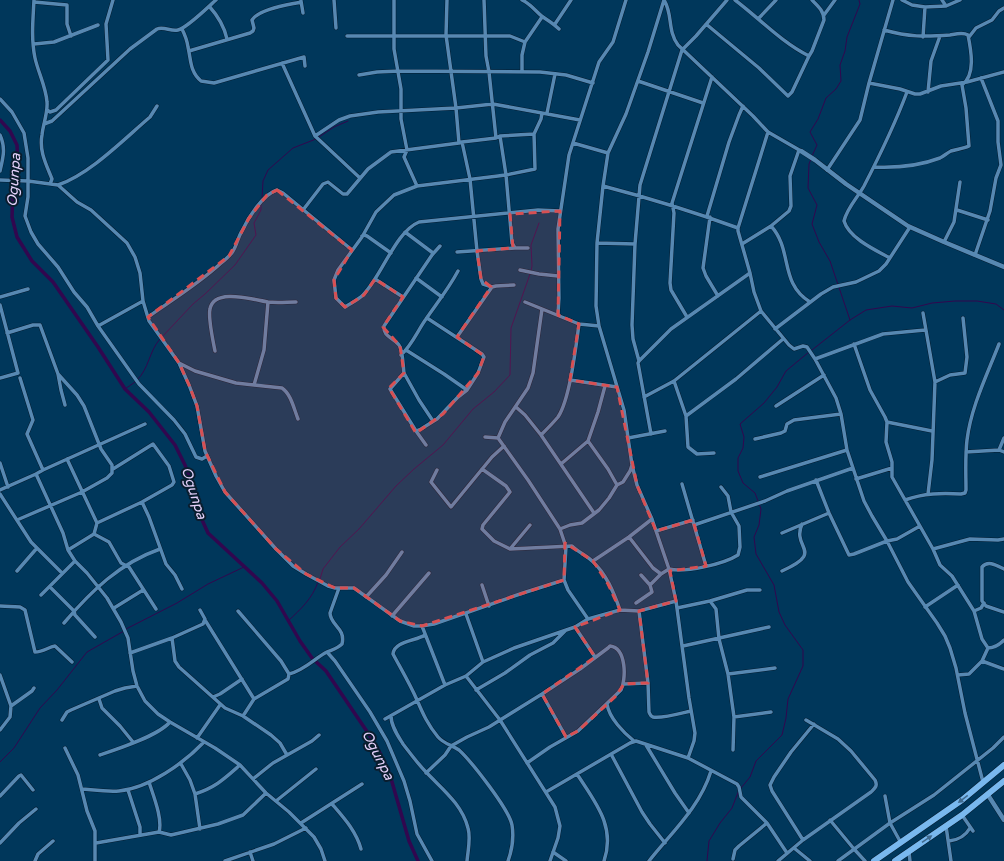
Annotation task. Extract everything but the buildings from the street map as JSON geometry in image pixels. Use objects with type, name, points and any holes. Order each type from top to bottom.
[{"type":"highway","points":[[874,861],[962,800],[1004,765]]},
{"type":"highway","points":[[895,861],[962,815],[1004,781]]},
{"type":"street","points":[[47,110],[50,112],[56,110],[108,60],[106,24],[113,0]]},
{"type":"street","points":[[44,124],[52,121],[130,49],[157,29],[161,28],[172,31],[182,29],[216,0]]},
{"type":"street","points":[[334,0],[336,28]]},
{"type":"street","points":[[394,0],[394,49],[399,71],[402,101],[402,125],[407,150],[404,156],[417,186]]},
{"type":"street","points":[[447,0],[446,35],[460,143],[470,179],[476,251],[481,279],[483,284],[492,287],[514,285]]},
{"type":"street","points":[[484,0],[486,56],[498,137],[506,175],[512,243],[515,248]]},
{"type":"street","points":[[522,0],[527,2],[542,17],[555,24],[559,29]]},
{"type":"street","points":[[555,24],[571,0]]},
{"type":"street","points":[[558,314],[558,230],[569,155],[599,62],[613,42],[626,0]]},
{"type":"street","points":[[664,0],[669,7],[672,35],[682,50],[743,106],[768,132],[815,160],[897,220],[944,242],[1004,267]]},
{"type":"street","points":[[664,0],[626,114],[608,153],[597,243],[596,306],[599,326],[624,410],[632,465],[640,492],[652,519],[669,569],[676,602],[691,711],[696,736],[688,758]]},
{"type":"street","points":[[640,361],[632,331],[635,244],[640,184],[670,93],[682,50],[727,0]]},
{"type":"street","points":[[735,0],[788,43],[808,56]]},
{"type":"street","points":[[759,18],[776,0]]},
{"type":"street","points":[[812,0],[824,15]]},
{"type":"street","points":[[706,24],[759,68],[788,96],[792,92],[808,56],[812,51],[821,30],[824,15],[835,0]]},
{"type":"street","points":[[827,170],[860,120],[893,0]]},
{"type":"street","points":[[902,0],[912,5],[925,7],[946,6],[960,0]]},
{"type":"street","points":[[942,0],[946,6]]},
{"type":"street","points":[[50,184],[52,178],[41,148],[47,110],[46,97],[38,70],[34,44],[34,1],[67,4],[67,24],[71,36]]},
{"type":"street","points":[[189,51],[253,31],[254,28],[252,20],[255,16],[270,10],[301,1],[303,13]]},
{"type":"street","points":[[209,6],[221,20],[225,28],[227,39]]},
{"type":"street","points":[[922,37],[925,7]]},
{"type":"street","points":[[969,37],[976,28],[992,20],[999,11],[1004,8]]},
{"type":"street","points":[[522,72],[522,55],[525,42],[542,17]]},
{"type":"street","points":[[34,44],[50,43],[98,25]]},
{"type":"street","points":[[182,29],[188,42],[190,61],[193,70],[198,79],[205,83],[214,83],[304,56],[305,66]]},
{"type":"street","points":[[874,167],[891,167],[921,163],[940,158],[951,151],[964,149],[969,146],[966,108],[962,85],[967,82],[970,73],[971,55],[969,37],[967,34],[922,37],[904,35],[884,30]]},
{"type":"street","points":[[347,36],[510,36],[525,42]]},
{"type":"street","points":[[928,92],[931,61],[940,36]]},
{"type":"street","points":[[282,63],[315,136],[360,178]]},
{"type":"street","points":[[359,75],[399,71],[522,72],[566,75],[593,83]]},
{"type":"street","points":[[869,83],[900,88],[915,94],[928,92],[941,86],[967,82],[1004,72]]},
{"type":"street","points":[[547,113],[556,74]]},
{"type":"street","points":[[687,317],[671,290],[670,283],[674,213],[672,206],[712,78]]},
{"type":"street","points":[[975,255],[988,220],[996,178],[1001,165],[998,142],[998,121],[981,78]]},
{"type":"street","points":[[638,81],[703,103]]},
{"type":"street","points":[[890,258],[873,249],[851,234],[844,221],[874,167],[893,128],[907,92]]},
{"type":"street","points":[[0,99],[12,112],[24,133],[28,158],[28,196],[25,216],[30,232],[58,268],[74,292],[87,307],[98,326],[139,384],[174,420],[185,434],[196,458],[202,459],[207,456]]},
{"type":"street","points":[[315,136],[339,120],[350,116],[493,104],[580,120]]},
{"type":"street","points":[[0,180],[27,181],[58,185],[69,182],[87,170],[150,117],[157,106]]},
{"type":"street","points":[[718,296],[703,268],[708,217],[730,142],[743,106]]},
{"type":"street","points":[[542,113],[541,119],[534,134],[535,169],[506,175],[417,186],[394,195],[376,212],[362,237],[338,270],[334,280],[335,295],[338,302],[345,307],[364,295],[405,232],[419,222],[538,210],[560,211]]},
{"type":"street","points":[[768,132],[738,228],[754,292],[761,311],[783,339],[794,349],[803,346],[807,347],[824,374],[836,398],[841,414],[847,450],[856,479],[872,516],[908,582],[945,636],[950,648],[958,675],[962,700],[983,782]]},
{"type":"street","points":[[303,210],[323,184],[328,182],[345,195],[350,192],[368,169],[391,152],[498,137],[534,134]]},
{"type":"street","points":[[0,135],[4,148],[4,156],[0,171]]},
{"type":"street","points":[[573,143],[608,153]]},
{"type":"street","points":[[742,244],[771,226],[789,211],[791,206],[790,176],[800,151]]},
{"type":"street","points":[[944,242],[954,222],[960,182]]},
{"type":"street","points":[[58,185],[77,202],[91,210],[127,243],[135,257],[140,273],[143,301],[151,324],[179,363],[197,406],[207,456],[216,476],[225,492],[284,558],[306,574],[328,586],[354,588],[392,616],[407,624],[422,626],[434,624],[466,614],[564,580]]},
{"type":"street","points":[[603,186],[638,195],[738,228]]},
{"type":"street","points":[[148,317],[196,284],[229,256],[234,250],[242,230],[249,218],[267,195],[272,191],[277,190],[352,250]]},
{"type":"street","points":[[957,210],[988,220]]},
{"type":"street","points":[[771,226],[780,239],[794,288],[810,302]]},
{"type":"street","points":[[775,329],[821,294],[833,287],[856,282],[879,271],[886,264],[910,227]]},
{"type":"street","points":[[405,232],[433,253]]},
{"type":"street","points":[[362,237],[364,235],[367,236],[391,253]]},
{"type":"street","points":[[597,243],[635,244]]},
{"type":"street","points":[[433,421],[404,373],[400,348],[395,341],[388,336],[384,329],[387,321],[416,278],[433,253],[440,246]]},
{"type":"street","points":[[457,252],[528,248]]},
{"type":"street","points":[[520,270],[558,276]]},
{"type":"street","points":[[401,355],[406,350],[451,284],[458,271]]},
{"type":"street","points":[[651,434],[638,363],[671,329],[750,273]]},
{"type":"street","points":[[416,278],[442,297]]},
{"type":"street","points":[[375,279],[404,296]]},
{"type":"street","points":[[457,337],[492,287]]},
{"type":"street","points":[[0,297],[28,289]]},
{"type":"street","points":[[215,351],[211,331],[210,308],[215,300],[220,297],[228,296],[268,302],[296,302]]},
{"type":"street","points":[[98,326],[143,301]]},
{"type":"street","points":[[254,385],[264,350],[268,302]]},
{"type":"street","points":[[525,302],[558,314],[579,324],[599,326]]},
{"type":"street","points":[[0,305],[18,373],[0,378]]},
{"type":"street","points":[[498,438],[504,422],[528,388],[533,373],[542,309]]},
{"type":"street","points":[[644,397],[674,381],[761,311]]},
{"type":"street","points":[[923,312],[935,382],[932,460],[928,494]]},
{"type":"street","points":[[416,431],[437,419],[466,390],[478,374],[484,357],[457,337],[427,318]]},
{"type":"street","points":[[935,382],[943,377],[963,374],[966,371],[967,357],[963,318]]},
{"type":"street","points":[[7,332],[37,324],[40,325],[58,374],[65,405]]},
{"type":"street","points":[[541,435],[558,416],[565,400],[570,380],[579,324]]},
{"type":"street","points":[[814,358],[883,334],[906,330],[925,330]]},
{"type":"street","points":[[686,416],[736,379],[783,339]]},
{"type":"street","points":[[854,344],[870,390],[885,417],[886,442],[892,462],[892,477],[933,549],[940,565],[952,576],[974,611],[982,639],[988,648]]},
{"type":"street","points":[[905,500],[928,494],[962,494],[965,492],[966,452],[971,422],[978,398],[999,344]]},
{"type":"street","points":[[400,348],[406,350],[444,374],[466,390]]},
{"type":"street","points":[[179,363],[195,371],[236,383],[278,387],[284,389],[293,404],[298,419]]},
{"type":"street","points":[[404,373],[390,389],[426,445]]},
{"type":"street","points":[[58,374],[80,400],[104,454],[109,460],[113,469]]},
{"type":"street","points":[[776,406],[824,374]]},
{"type":"street","points":[[20,378],[33,420],[27,434],[44,470]]},
{"type":"street","points":[[570,380],[617,387]]},
{"type":"street","points":[[674,381],[686,416],[688,447],[697,454],[714,453]]},
{"type":"street","points":[[561,464],[588,441],[605,386]]},
{"type":"street","points":[[516,407],[525,415],[541,435],[594,513]]},
{"type":"street","points":[[755,439],[781,433],[785,431],[788,423],[794,420],[841,414]]},
{"type":"street","points":[[886,422],[932,431]]},
{"type":"street","points":[[0,490],[145,424]]},
{"type":"street","points":[[628,438],[665,431]]},
{"type":"street","points":[[485,437],[498,438],[560,529],[566,547],[564,580],[568,590],[588,619]]},
{"type":"street","points":[[999,450],[1004,438]]},
{"type":"street","points":[[588,441],[618,485]]},
{"type":"street","points":[[17,520],[82,492],[107,478],[112,473],[113,469],[152,444],[154,445],[169,466],[174,482],[172,485],[142,502],[97,523]]},
{"type":"street","points":[[436,470],[432,482],[451,506],[482,469],[504,446]]},
{"type":"street","points":[[760,477],[847,450]]},
{"type":"street","points":[[966,452],[999,450],[1004,452]]},
{"type":"street","points":[[67,459],[97,523],[94,534],[68,550]]},
{"type":"street","points":[[0,463],[8,486]]},
{"type":"street","points":[[560,529],[570,525],[582,523],[599,510],[618,485],[623,482],[632,465]]},
{"type":"street","points":[[694,525],[765,501],[786,491],[853,468]]},
{"type":"street","points":[[856,479],[892,468]]},
{"type":"street","points":[[482,469],[506,486],[510,492],[483,525],[482,531],[494,541],[510,549],[572,546],[593,561],[608,584],[620,610]]},
{"type":"street","points":[[36,474],[63,533],[68,550],[75,561],[99,586],[114,608],[121,622],[126,633],[137,686],[145,701],[151,708],[170,722],[240,765],[266,792],[301,823],[314,837],[321,849],[324,861]]},
{"type":"street","points":[[816,480],[849,555],[887,541],[897,539],[920,526]]},
{"type":"street","points":[[682,484],[706,566]]},
{"type":"street","points":[[650,585],[655,582],[661,574],[669,569],[692,569],[706,566],[724,561],[736,556],[739,553],[739,526],[732,512],[728,496],[721,487]]},
{"type":"street","points":[[0,494],[31,542],[62,573]]},
{"type":"street","points":[[142,502],[166,564],[182,589]]},
{"type":"street","points":[[782,533],[829,512]]},
{"type":"street","points":[[593,561],[652,519]]},
{"type":"street","points":[[656,531],[693,520]]},
{"type":"street","points":[[782,571],[796,564],[805,556],[806,552],[800,533],[802,524]]},
{"type":"street","points":[[510,549],[530,525]]},
{"type":"street","points":[[94,534],[109,542],[121,562],[129,568],[156,609]]},
{"type":"street","points":[[628,537],[653,568],[661,574]]},
{"type":"street","points":[[933,549],[970,539],[1004,539]]},
{"type":"street","points":[[17,571],[37,548]]},
{"type":"street","points":[[64,623],[102,582],[148,553],[160,549]]},
{"type":"street","points":[[366,597],[386,575],[402,552]]},
{"type":"street","points":[[41,595],[75,561]]},
{"type":"street","points":[[1004,569],[990,563],[986,563],[982,567],[982,600],[986,606],[1004,612]]},
{"type":"street","points":[[392,616],[429,573]]},
{"type":"street","points":[[636,603],[652,592],[650,585],[641,575]]},
{"type":"street","points":[[925,607],[958,585]]},
{"type":"street","points":[[482,586],[488,606]]},
{"type":"street","points":[[50,587],[95,637]]},
{"type":"street","points":[[289,674],[296,673],[342,644],[343,641],[341,631],[330,616],[339,588]]},
{"type":"street","points":[[114,608],[143,590]]},
{"type":"street","points":[[677,608],[710,601],[747,590],[760,590]]},
{"type":"street","points":[[710,601],[716,609],[719,639],[728,674],[734,717],[733,750]]},
{"type":"street","points":[[385,719],[444,685],[466,676],[483,662],[514,648],[575,627],[588,619],[620,610],[639,611],[676,602]]},
{"type":"street","points":[[974,611],[981,608],[984,603]]},
{"type":"street","points":[[0,606],[20,607],[25,610],[35,652],[44,651],[55,646],[72,662]]},
{"type":"street","points":[[200,610],[254,699]]},
{"type":"street","points":[[238,611],[281,661],[289,674]]},
{"type":"street","points":[[639,611],[648,683],[649,712],[653,717],[661,717],[691,711]]},
{"type":"street","points":[[466,614],[483,662]]},
{"type":"street","points":[[130,653],[172,638],[203,624],[205,620]]},
{"type":"street","points":[[422,626],[444,685]]},
{"type":"street","points":[[575,627],[595,657]]},
{"type":"street","points":[[683,646],[769,627]]},
{"type":"street","points":[[476,690],[505,673],[530,655],[553,643],[567,629]]},
{"type":"street","points":[[425,636],[396,647],[393,650],[393,654],[425,718],[439,738],[459,751],[482,777],[503,805],[512,825],[512,845],[508,861]]},
{"type":"street","points":[[172,638],[177,665],[220,705],[243,716],[271,735],[280,743],[287,755]]},
{"type":"street","points":[[958,675],[969,674],[982,661],[988,648],[1004,640]]},
{"type":"street","points":[[426,773],[445,755],[451,746],[489,727],[542,694],[580,669],[610,646],[616,648],[625,668],[624,684],[615,697],[578,731],[566,737],[527,763]]},
{"type":"street","points":[[326,653],[335,661],[370,712],[387,741],[404,781],[417,834],[432,861]]},
{"type":"street","points":[[982,661],[1004,669]]},
{"type":"street","points":[[728,674],[775,668]]},
{"type":"street","points":[[243,716],[254,699],[288,678],[289,674]]},
{"type":"street","points":[[0,675],[11,706],[10,717],[0,730]]},
{"type":"street","points":[[466,676],[500,720],[555,808],[560,826],[558,838],[550,861]]},
{"type":"street","points":[[213,697],[242,679]]},
{"type":"street","points":[[624,684],[648,683]]},
{"type":"street","points":[[62,720],[67,712],[71,710],[125,688],[137,686]]},
{"type":"street","points":[[11,706],[25,697],[34,688]]},
{"type":"street","points":[[542,694],[566,737]]},
{"type":"street","points":[[99,699],[102,708],[133,742]]},
{"type":"street","points":[[607,704],[608,709],[615,721],[634,741],[688,758],[736,784],[739,787],[741,797],[766,823],[787,854]]},
{"type":"street","points":[[197,738],[220,705]]},
{"type":"street","points":[[734,717],[771,712]]},
{"type":"street","points":[[390,716],[399,737],[426,773],[443,788],[463,814],[468,828],[469,837],[467,861]]},
{"type":"street","points":[[778,861],[830,820],[871,792],[877,784],[857,758],[838,739],[806,720]]},
{"type":"street","points":[[100,755],[157,731],[170,722]]},
{"type":"street","points":[[804,840],[772,792],[770,785],[791,752],[814,724]]},
{"type":"street","points":[[253,778],[287,755],[308,744],[319,735]]},
{"type":"street","points":[[838,861],[934,795],[978,761],[1004,737]]},
{"type":"street","points":[[1001,740],[1004,744]]},
{"type":"street","points":[[546,792],[634,741]]},
{"type":"street","points":[[82,789],[114,792],[128,790],[148,782],[181,764],[204,742]]},
{"type":"street","points":[[646,745],[689,813]]},
{"type":"street","points":[[65,748],[78,775],[87,812],[95,831],[95,861]]},
{"type":"street","points":[[611,754],[642,812],[664,843]]},
{"type":"street","points":[[181,764],[190,780],[195,794],[200,829]]},
{"type":"street","points":[[195,794],[209,790],[240,765]]},
{"type":"street","points":[[276,801],[316,769]]},
{"type":"street","points":[[649,861],[689,813],[702,792],[711,770]]},
{"type":"street","points":[[577,774],[602,815],[606,825],[609,848],[604,861]]},
{"type":"street","points":[[0,796],[21,775],[33,790]]},
{"type":"street","points":[[148,782],[156,805],[160,826],[159,832]]},
{"type":"street","points":[[301,823],[362,784]]},
{"type":"street","points":[[128,790],[140,827],[140,834]]},
{"type":"street","points":[[96,842],[140,834],[159,832],[170,835],[200,829],[243,815],[266,792]]},
{"type":"street","points":[[988,795],[1002,812],[1004,820]]},
{"type":"street","points":[[885,796],[890,824],[901,843]]},
{"type":"street","points":[[332,804],[354,832],[360,849]]},
{"type":"street","points":[[0,843],[19,823],[36,809]]},
{"type":"street","points":[[949,842],[954,841],[972,829],[962,815]]},
{"type":"street","points":[[830,820],[865,861]]},
{"type":"street","points":[[733,860],[735,850],[766,823]]},
{"type":"street","points":[[946,826],[951,861]]},
{"type":"street","points":[[225,861],[274,844],[306,828]]},
{"type":"street","points":[[35,861],[38,854],[53,841]]},
{"type":"street","points":[[794,848],[810,861]]},
{"type":"street","points":[[250,852],[253,861]]},
{"type":"street","points":[[553,852],[566,861]]},
{"type":"street","points":[[909,852],[910,861]]},
{"type":"highlighted area","points":[[277,190],[352,250],[334,280],[336,298],[345,307],[364,295],[375,279],[403,297],[383,327],[400,346],[404,373],[389,388],[416,433],[443,414],[478,373],[484,356],[457,337],[491,287],[481,279],[477,251],[513,248],[510,214],[560,211],[558,315],[579,324],[570,380],[617,387],[637,485],[656,531],[693,520],[706,566],[670,571],[676,601],[639,611],[648,683],[624,684],[615,697],[578,731],[566,737],[542,694],[595,657],[575,627],[620,610],[608,584],[593,561],[565,543],[564,580],[422,626],[400,621],[354,588],[335,588],[306,574],[276,549],[225,492],[205,451],[197,406],[189,385],[179,363],[148,317],[229,256],[249,218],[267,195]]},
{"type":"waterway","points":[[812,156],[817,145],[810,132],[818,119],[826,98],[836,89],[841,81],[840,65],[845,51],[847,37],[860,4],[859,0]]},
{"type":"waterway","name":"Ogunpa","points":[[0,120],[10,131],[17,145],[18,165],[13,191],[12,217],[17,237],[32,261],[53,282],[125,389],[149,412],[175,445],[185,465],[194,489],[198,511],[208,533],[262,583],[277,601],[300,641],[312,658],[326,671],[368,733],[380,753],[390,775],[409,841],[418,861]]},
{"type":"waterway","points":[[319,137],[334,127],[348,121]]},
{"type":"waterway","points":[[262,199],[263,181],[268,170],[293,148],[316,139]]},
{"type":"waterway","points":[[811,159],[809,164],[808,188],[817,205],[812,224],[819,242],[830,261],[850,320]]},
{"type":"waterway","points":[[162,337],[193,304],[235,265],[256,235],[254,223],[261,210],[261,204]]},
{"type":"waterway","points":[[531,271],[531,245],[539,223]]},
{"type":"waterway","points":[[320,579],[323,569],[340,547],[359,529],[396,486],[443,445],[473,409],[494,392],[510,375],[511,328],[530,274]]},
{"type":"waterway","points":[[812,350],[850,320],[866,310],[892,306],[912,308],[932,303],[955,301],[977,301],[996,304],[1004,310]]},
{"type":"waterway","points":[[137,380],[144,371],[153,349],[160,339]]},
{"type":"waterway","points":[[741,788],[750,777],[756,761],[782,735],[788,699],[803,666],[803,650],[785,625],[779,612],[774,585],[756,554],[754,537],[759,525],[761,509],[755,493],[743,483],[738,471],[738,458],[743,448],[744,437],[740,424],[764,403],[777,387],[786,371],[809,352]]},
{"type":"waterway","points":[[125,389],[135,382]]},
{"type":"waterway","points":[[126,629],[177,603],[208,584],[244,567]]},
{"type":"waterway","points":[[288,621],[309,599],[318,582]]},
{"type":"waterway","points":[[0,762],[14,748],[40,708],[57,690],[87,652],[124,631]]},
{"type":"waterway","points":[[707,861],[709,841],[720,823],[732,808],[739,790]]}]
